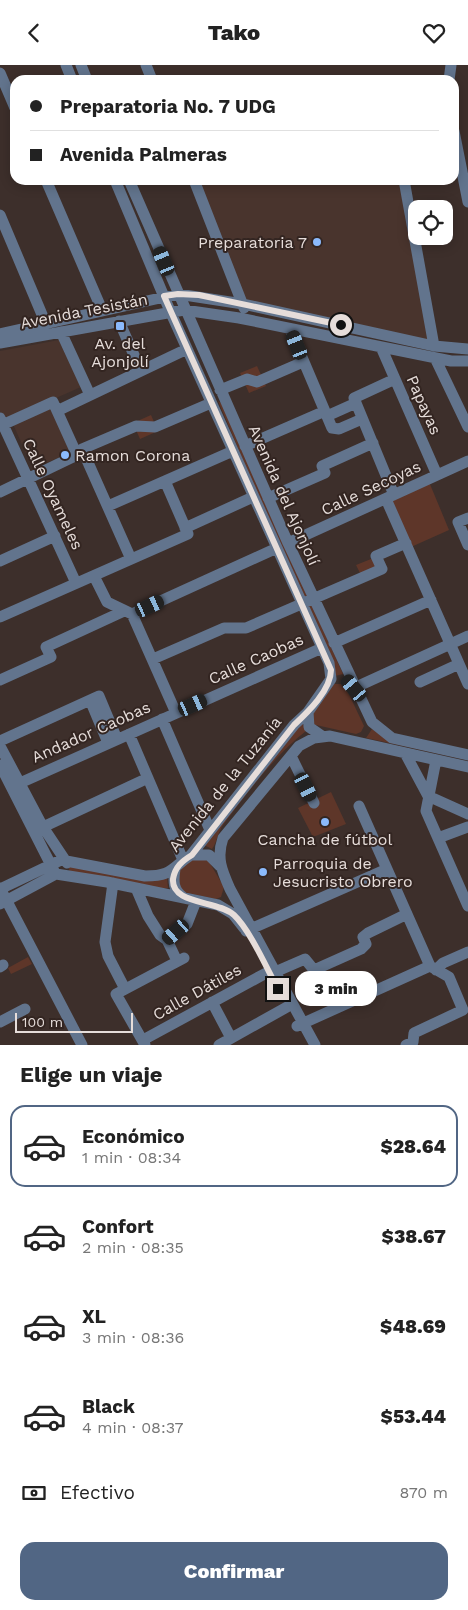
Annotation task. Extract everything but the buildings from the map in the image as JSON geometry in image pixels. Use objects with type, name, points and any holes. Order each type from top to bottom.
[{"type":"street","points":[[0,73],[10,96]]},
{"type":"street","points":[[459,173],[468,202]]},
{"type":"street","points":[[48,185],[102,310]]},
{"type":"street","name":"Avenida del Ajonjolí","points":[[116,185],[170,311],[254,497],[314,599],[354,688]]},
{"type":"street","name":"Avenida del Ajonjolí","points":[[132,185],[184,310],[268,498],[302,604],[329,663],[331,679]]},
{"type":"street","points":[[196,185],[244,304],[242,315],[239,318]]},
{"type":"street","points":[[405,185],[429,344],[422,356]]},
{"type":"street","points":[[0,215],[46,324]]},
{"type":"street","name":"Avenida Tesistán","points":[[0,334],[178,294],[244,304],[429,344],[468,349]]},
{"type":"street","name":"Avenida Tesistán","points":[[0,343],[184,310],[239,318],[422,356],[451,361],[468,361]]},
{"type":"street","points":[[119,321],[141,371]]},
{"type":"street","points":[[290,329],[332,428],[339,429],[362,419]]},
{"type":"street","points":[[61,332],[90,395]]},
{"type":"street","name":"Papayas","points":[[381,347],[438,475]]},
{"type":"street","points":[[1,423],[90,395],[187,349]]},
{"type":"street","points":[[435,358],[468,427]]},
{"type":"street","points":[[220,390],[247,379],[258,381],[304,361]]},
{"type":"street","points":[[245,446],[326,413],[395,379]]},
{"type":"street","points":[[355,400],[373,443],[406,543],[468,683]]},
{"type":"street","points":[[0,492],[136,426],[155,427],[213,406],[226,404]]},
{"type":"street","points":[[55,407],[108,506],[131,559]]},
{"type":"street","name":"Calle Oyameles","points":[[1,423],[76,583]]},
{"type":"street","points":[[268,498],[325,473],[322,466],[373,443]]},
{"type":"street","points":[[108,506],[233,451]]},
{"type":"street","name":"Calle Secoyas","points":[[0,680],[50,657],[46,647],[282,546],[468,461]]},
{"type":"street","points":[[0,617],[188,534],[165,481]]},
{"type":"street","points":[[185,528],[254,497]]},
{"type":"street","points":[[463,520],[468,545]]},
{"type":"street","points":[[0,561],[55,536]]},
{"type":"street","points":[[153,659],[224,627],[246,627],[382,569],[376,555],[406,543]]},
{"type":"street","points":[[94,575],[107,602],[128,613],[153,659],[176,713]]},
{"type":"street","points":[[334,643],[431,600]]},
{"type":"street","points":[[354,688],[468,636]]},
{"type":"street","name":"Calle Caobas","points":[[176,713],[322,648]]},
{"type":"street","points":[[420,682],[459,664]]},
{"type":"street","points":[[331,679],[347,680],[354,688],[372,722],[392,738],[468,755]]},
{"type":"street","name":"Avenida de la Tuzanía","points":[[67,860],[145,876],[158,876],[183,860],[208,827],[294,725],[308,712],[331,679]]},
{"type":"street","points":[[0,741],[94,698],[113,741]]},
{"type":"street","points":[[308,712],[309,727],[322,736],[468,767]]},
{"type":"street","name":"Andador Caobas","points":[[20,783],[176,713]]},
{"type":"street","points":[[162,719],[208,827]]},
{"type":"street","points":[[360,743],[372,736],[372,722]]},
{"type":"street","points":[[129,734],[183,860],[174,885],[178,894],[184,898]]},
{"type":"street","name":"Avenida de la Tuzanía","points":[[249,930],[220,866],[218,856],[223,839],[291,756],[306,741],[322,736]]},
{"type":"street","points":[[0,746],[43,827],[67,860],[69,875]]},
{"type":"street","points":[[405,753],[428,795],[468,814]]},
{"type":"street","points":[[291,756],[314,803]]},
{"type":"street","points":[[436,760],[426,811],[438,839],[464,887],[468,906]]},
{"type":"street","points":[[0,765],[54,869],[69,875],[218,905],[234,914],[249,930],[300,1025],[308,1045]]},
{"type":"street","points":[[43,827],[148,778]]},
{"type":"street","points":[[359,806],[433,968],[449,977],[463,1010],[414,1033],[413,1042],[406,1045]]},
{"type":"street","points":[[438,839],[468,827]]},
{"type":"street","points":[[183,860],[209,855],[220,866]]},
{"type":"street","points":[[3,903],[67,860]]},
{"type":"street","points":[[54,869],[0,889],[3,903],[82,1045]]},
{"type":"street","points":[[249,930],[387,869]]},
{"type":"street","points":[[113,883],[106,942],[108,956],[121,992],[144,1043]]},
{"type":"street","points":[[121,992],[181,959],[167,940],[160,935],[148,915],[136,888]]},
{"type":"street","points":[[218,905],[227,899],[230,889]]},
{"type":"street","points":[[167,940],[187,924],[196,901]]},
{"type":"street","name":"Calle Dátiles","points":[[144,1043],[212,1002],[272,972],[304,959],[314,970],[361,949],[366,944],[363,937],[368,933],[407,914]]},
{"type":"street","points":[[300,1025],[468,952]]},
{"type":"street","points":[[272,972],[287,1007],[315,1045]]},
{"type":"street","points":[[212,1002],[232,1038]]},
{"type":"street","points":[[219,1045],[287,1007]]},
{"type":"street","points":[[0,1022],[25,1009]]},
{"type":"shaded area","name":"Preparatoria 7","points":[[198,185],[402,185],[408,216],[408,245],[414,245],[432,341],[247,305]]},
{"type":"shaded area","points":[[59,340],[81,387],[4,421],[0,412],[0,351]]},
{"type":"shaded area","points":[[257,366],[266,386],[249,393],[240,373]]},
{"type":"shaded area","points":[[218,401],[221,403],[343,674],[335,676]]},
{"type":"shaded area","points":[[53,406],[73,451],[33,469],[13,424]]},
{"type":"shaded area","points":[[151,415],[158,431],[140,439],[133,423]]},
{"type":"shaded area","points":[[427,477],[449,530],[411,547],[388,494]]},
{"type":"shaded area","points":[[376,557],[381,569],[362,577],[356,565]]},
{"type":"shaded area","points":[[334,684],[343,684],[346,688],[364,726],[361,732],[356,734],[307,723]]},
{"type":"shaded area","points":[[302,722],[306,731],[273,762],[252,787],[223,825],[212,849],[202,844]]},
{"type":"shaded area","points":[[372,729],[380,734],[468,760],[366,738]]},
{"type":"shaded area","points":[[331,792],[346,824],[313,837],[298,808]]},
{"type":"shaded area","points":[[191,855],[208,860],[224,887],[221,897],[216,899],[183,892],[176,888],[175,869]]},
{"type":"shaded area","points":[[68,863],[167,876],[168,888],[155,889],[70,875]]},
{"type":"shaded area","points":[[28,957],[32,964],[11,974],[8,968]]},
{"type":"place","name":"Preparatoria 7","points":[[317,242]]},
{"type":"place","name":"Av. del Ajonjolí","points":[[120,326]]},
{"type":"place","name":"Ramon Corona","points":[[65,455]]},
{"type":"place","name":"Cancha de fútbol","points":[[325,822]]},
{"type":"place","name":"Parroquia de Jesucristo Obrero","points":[[263,872]]},
{"type":"route","points":[[278,989],[246,931],[234,914],[218,905],[184,898],[175,890],[173,880],[175,869],[183,860],[192,855],[294,725],[308,712],[331,679],[331,670],[164,296],[178,294],[199,295],[341,325]]}]
